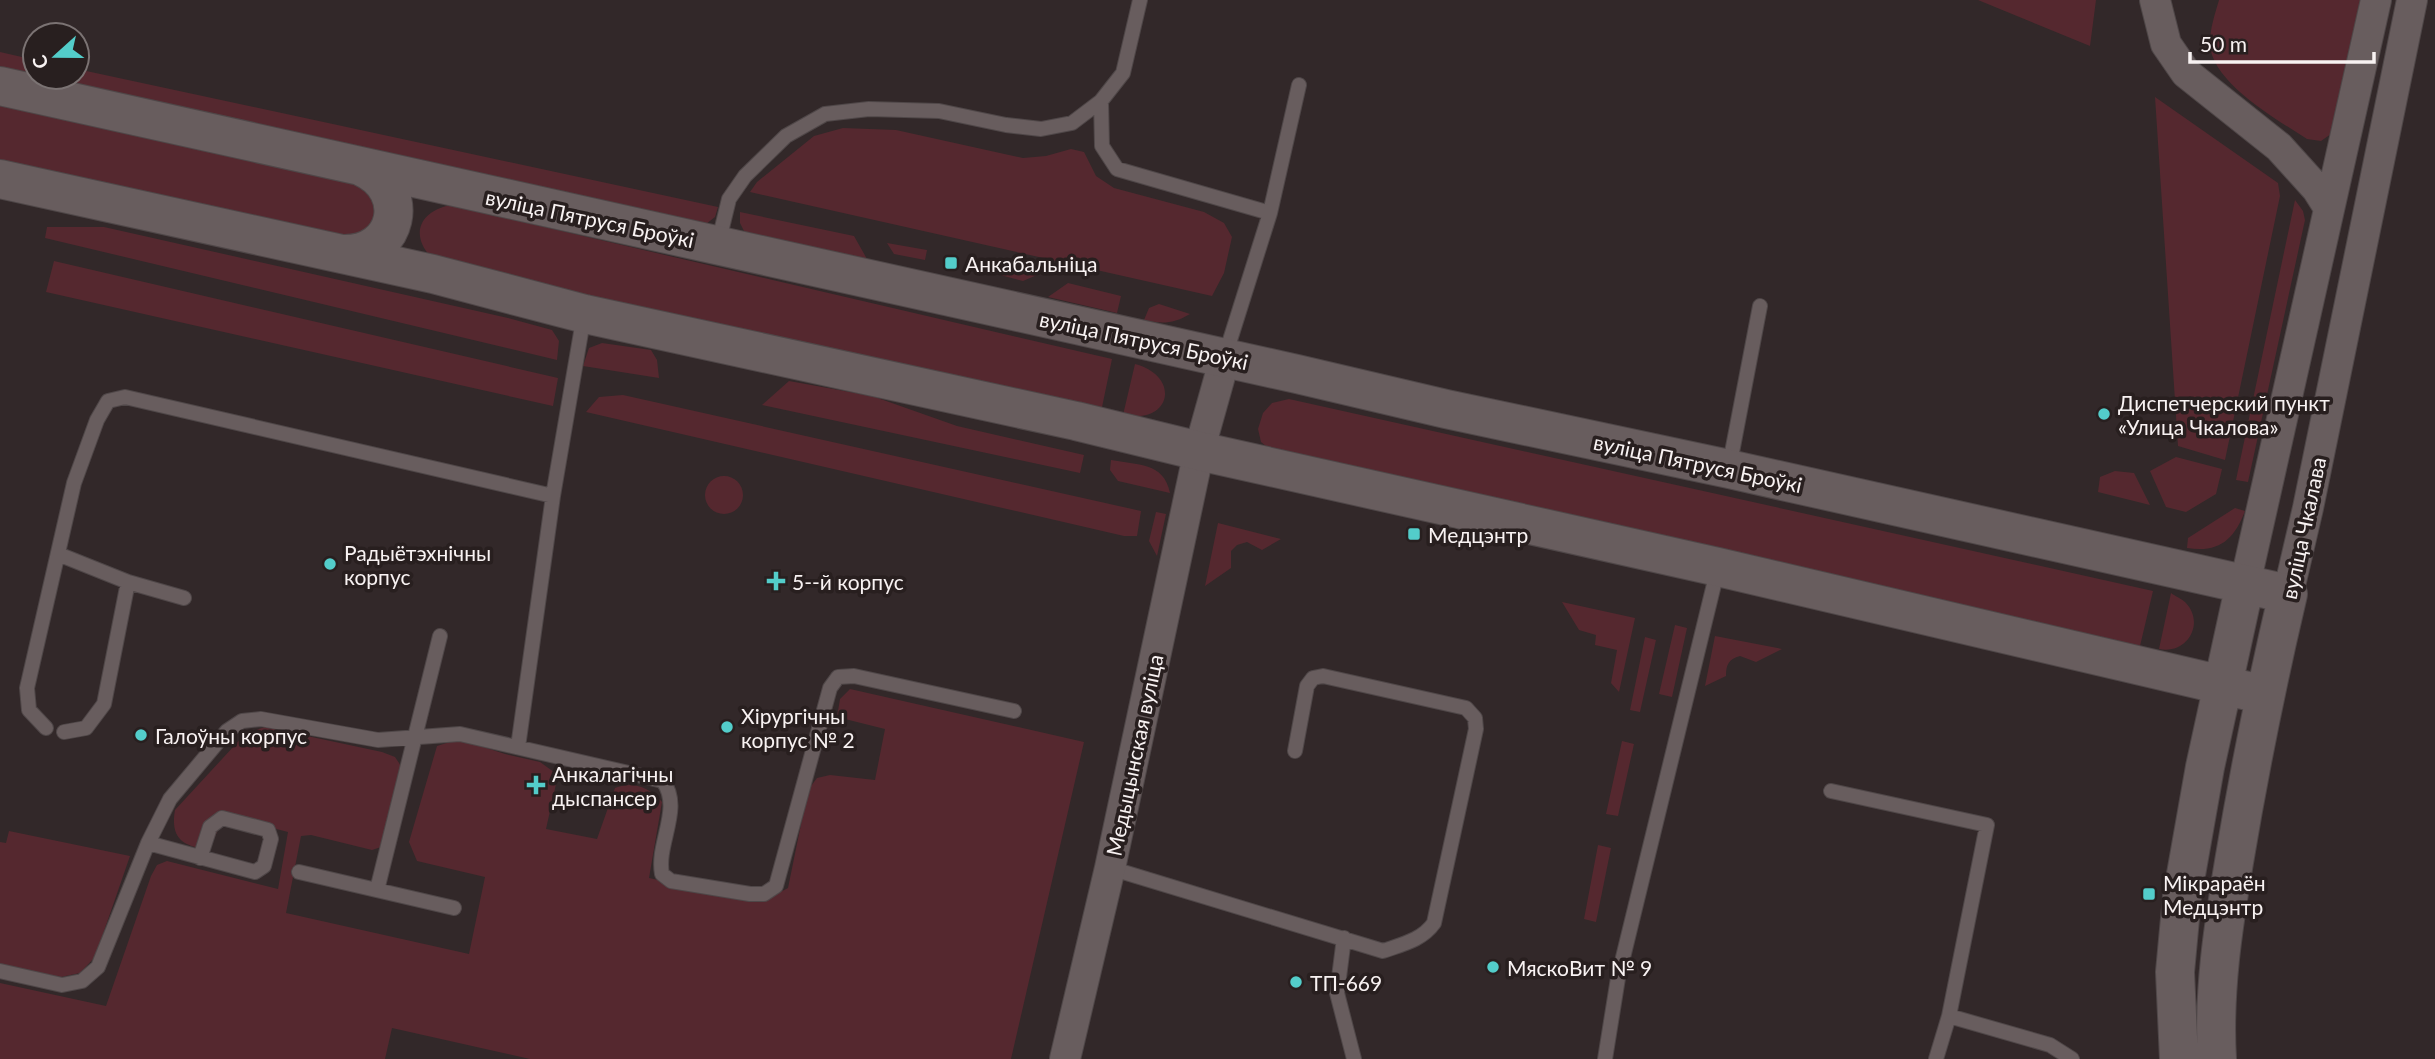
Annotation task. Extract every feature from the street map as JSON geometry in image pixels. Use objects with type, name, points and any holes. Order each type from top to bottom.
[{"type":"main road","name":"вуліца Пятруся Броўкі","points":[[0,86],[2288,594]]},
{"type":"main road","points":[[342,254],[363,253],[373,248],[388,233],[392,223],[393,200],[389,189],[373,172],[362,167]]},
{"type":"main road","points":[[0,179],[433,274],[584,314],[1103,427],[2265,695]]},
{"type":"main road","points":[[433,274],[424,267],[412,248],[411,226],[422,204],[432,195],[456,188]]},
{"type":"main road","points":[[2179,1059],[2175,972],[2182,897],[2222,685],[2245,584]]},
{"type":"main road","name":"вуліца Чкалава","points":[[2217,1059],[2215,1030],[2220,951],[2249,775],[2288,594]]},
{"type":"street","points":[[2155,0],[2166,44],[2186,73],[2279,147],[2317,189],[2329,208]]},
{"type":"street","points":[[2245,584],[2375,0]]},
{"type":"street","name":"вуліца Чкалава","points":[[2288,594],[2313,485],[2412,0]]},
{"type":"street","name":"Медыцынская вуліца","points":[[1065,1059],[1110,868],[1199,451],[1225,358]]},
{"type":"lane","points":[[718,246],[729,199],[745,176],[786,136],[825,114],[869,109],[939,111],[1006,125],[1041,129],[1072,123],[1101,102],[1123,74],[1140,0]]},
{"type":"lane","points":[[1225,358],[1270,213],[1299,85]]},
{"type":"lane","points":[[1101,102],[1102,146],[1117,169],[1270,213]]},
{"type":"lane","points":[[1729,469],[1760,306]]},
{"type":"lane","points":[[519,747],[553,496],[584,314]]},
{"type":"lane","points":[[46,728],[29,710],[27,688],[74,483],[97,419],[108,401],[125,397],[553,496]]},
{"type":"lane","points":[[58,554],[128,582],[184,598]]},
{"type":"lane","points":[[1605,1059],[1618,978],[1718,567]]},
{"type":"lane","points":[[64,732],[86,728],[104,704],[128,582]]},
{"type":"lane","points":[[377,890],[440,636]]},
{"type":"lane","points":[[0,971],[62,985],[82,981],[98,967],[148,843],[170,799],[227,731],[242,721],[261,719],[378,740],[460,734],[663,781],[670,791],[672,802],[659,860],[662,874],[671,881],[764,894],[776,886],[830,688],[838,677],[854,676],[1014,710]]},
{"type":"lane","points":[[1110,868],[1383,951],[1418,939],[1428,932],[1434,923],[1476,730],[1475,718],[1465,708],[1323,676],[1313,678],[1307,686],[1295,751]]},
{"type":"lane","points":[[1831,791],[1987,825],[1949,1016],[1936,1059]]},
{"type":"lane","points":[[148,843],[200,858],[255,872],[264,866],[271,839],[268,830],[222,818],[210,827],[200,858]]},
{"type":"lane","points":[[299,872],[454,908]]},
{"type":"lane","points":[[1344,938],[1338,993],[1354,1059]]},
{"type":"lane","points":[[1949,1016],[2050,1045],[2072,1059]]},
{"type":"shaded area","points":[[1978,0],[2096,0],[2090,46]]},
{"type":"shaded area","points":[[2219,0],[2362,0],[2331,134],[2321,141],[2307,139],[2264,111],[2233,86],[2221,72],[2213,58],[2210,43]]},
{"type":"shaded area","points":[[0,52],[21,57],[21,75],[0,70]]},
{"type":"shaded area","points":[[91,72],[718,207],[715,217],[706,224],[91,90]]},
{"type":"shaded area","points":[[2155,97],[2278,183],[2280,196],[2225,460],[2178,446]]},
{"type":"shaded area","points":[[0,105],[364,184],[381,211],[357,240],[0,163]]},
{"type":"shaded area","points":[[843,128],[896,130],[1023,158],[1046,156],[1071,149],[1084,152],[1096,176],[1114,188],[1204,212],[1224,223],[1232,237],[1224,273],[1212,296],[750,192],[757,182],[814,136]]},
{"type":"shaded area","points":[[2295,200],[2303,211],[2305,220],[2248,482],[2236,480]]},
{"type":"shaded area","points":[[450,205],[1112,359],[1101,412],[437,263],[423,245],[420,228],[429,214]]},
{"type":"shaded area","points":[[740,212],[854,236],[867,259],[834,258],[749,241],[740,223]]},
{"type":"shaded area","points":[[47,227],[104,227],[508,318],[552,330],[559,341],[557,360],[45,238]]},
{"type":"shaded area","points":[[887,243],[927,250],[925,260],[894,254]]},
{"type":"shaded area","points":[[54,261],[558,378],[553,406],[46,292]]},
{"type":"shaded area","points":[[995,264],[1037,275],[1023,281],[993,273]]},
{"type":"shaded area","points":[[1068,283],[1121,296],[1117,313],[1048,297]]},
{"type":"shaded area","points":[[1159,304],[1190,314],[1167,322],[1144,320],[1149,308]]},
{"type":"shaded area","points":[[602,343],[651,350],[657,360],[659,378],[583,366],[589,348]]},
{"type":"shaded area","points":[[1135,364],[1150,370],[1159,378],[1165,398],[1152,413],[1123,415]]},
{"type":"shaded area","points":[[789,381],[872,396],[957,426],[1084,455],[1080,473],[762,405]]},
{"type":"shaded area","points":[[623,395],[1141,511],[1137,536],[1124,536],[586,412],[599,397]]},
{"type":"shaded area","points":[[1289,399],[2153,591],[2140,646],[1272,451],[1261,442],[1258,429],[1263,413],[1272,403]]},
{"type":"shaded area","points":[[2176,457],[2222,469],[2216,494],[2186,512],[2166,507],[2150,471]]},
{"type":"shaded area","points":[[1111,460],[1140,464],[1156,470],[1167,483],[1170,493],[1118,481],[1110,470]]},
{"type":"shaded area","points":[[2115,471],[2134,473],[2150,505],[2098,492],[2100,477]]},
{"type":"shaded area","points":[[724,476],[737,482],[743,495],[737,508],[724,514],[711,508],[705,495],[711,482]]},
{"type":"shaded area","points":[[2235,508],[2245,511],[2236,530],[2224,542],[2208,548],[2187,548],[2188,538]]},
{"type":"shaded area","points":[[1156,512],[1166,514],[1157,556],[1149,541]]},
{"type":"shaded area","points":[[1218,523],[1281,539],[1262,550],[1247,542],[1237,545],[1231,551],[1231,568],[1205,586]]},
{"type":"shaded area","points":[[2171,593],[2184,601],[2191,610],[2193,628],[2190,636],[2178,647],[2159,649]]},
{"type":"shaded area","points":[[1562,602],[1635,618],[1619,692],[1611,683],[1617,650],[1595,645],[1596,635],[1579,630]]},
{"type":"shaded area","points":[[1675,625],[1687,628],[1672,697],[1659,694]]},
{"type":"shaded area","points":[[1715,636],[1782,649],[1756,662],[1736,657],[1729,663],[1726,676],[1705,686]]},
{"type":"shaded area","points":[[1645,637],[1656,640],[1640,712],[1630,710]]},
{"type":"shaded area","points":[[850,689],[1084,742],[1011,1059],[530,1059],[392,1028],[385,1059],[0,1059],[0,983],[106,1006],[157,865],[167,861],[278,889],[288,832],[234,818],[221,823],[209,850],[185,843],[175,828],[175,810],[246,733],[265,727],[382,752],[395,757],[401,766],[384,846],[372,850],[311,835],[301,836],[286,913],[469,954],[485,877],[417,861],[409,842],[437,746],[459,739],[540,762],[558,775],[546,829],[597,839],[615,788],[634,785],[646,789],[662,802],[649,878],[748,899],[767,899],[788,888],[808,790],[817,778],[830,775],[875,780],[885,729],[837,717],[840,699]]},
{"type":"shaded area","points":[[1622,741],[1634,744],[1618,816],[1606,814]]},
{"type":"shaded area","points":[[9,831],[130,856],[95,957],[80,973],[61,977],[0,966],[0,842],[6,843]]},
{"type":"shaded area","points":[[1598,845],[1611,848],[1596,922],[1584,919]]},
{"type":"place","name":"Анкабальніца","points":[[951,263]]},
{"type":"place","name":"Диспетчерский пункт «Улица Чкалова»","points":[[2104,414]]},
{"type":"place","name":"Медцэнтр","points":[[1414,534]]},
{"type":"place","name":"Радыётэхнічны корпус","points":[[330,564]]},
{"type":"place","name":"5--й корпус","points":[[776,581]]},
{"type":"place","name":"Хірургічны корпус № 2","points":[[727,727]]},
{"type":"place","name":"Галоўны корпус","points":[[141,735]]},
{"type":"place","name":"Анкалагічны дыспансер","points":[[536,785]]},
{"type":"place","name":"Мікрараён Медцэнтр","points":[[2149,894]]},
{"type":"place","name":"МяскоВит № 9","points":[[1493,967]]},
{"type":"place","name":"ТП-669","points":[[1296,982]]}]
